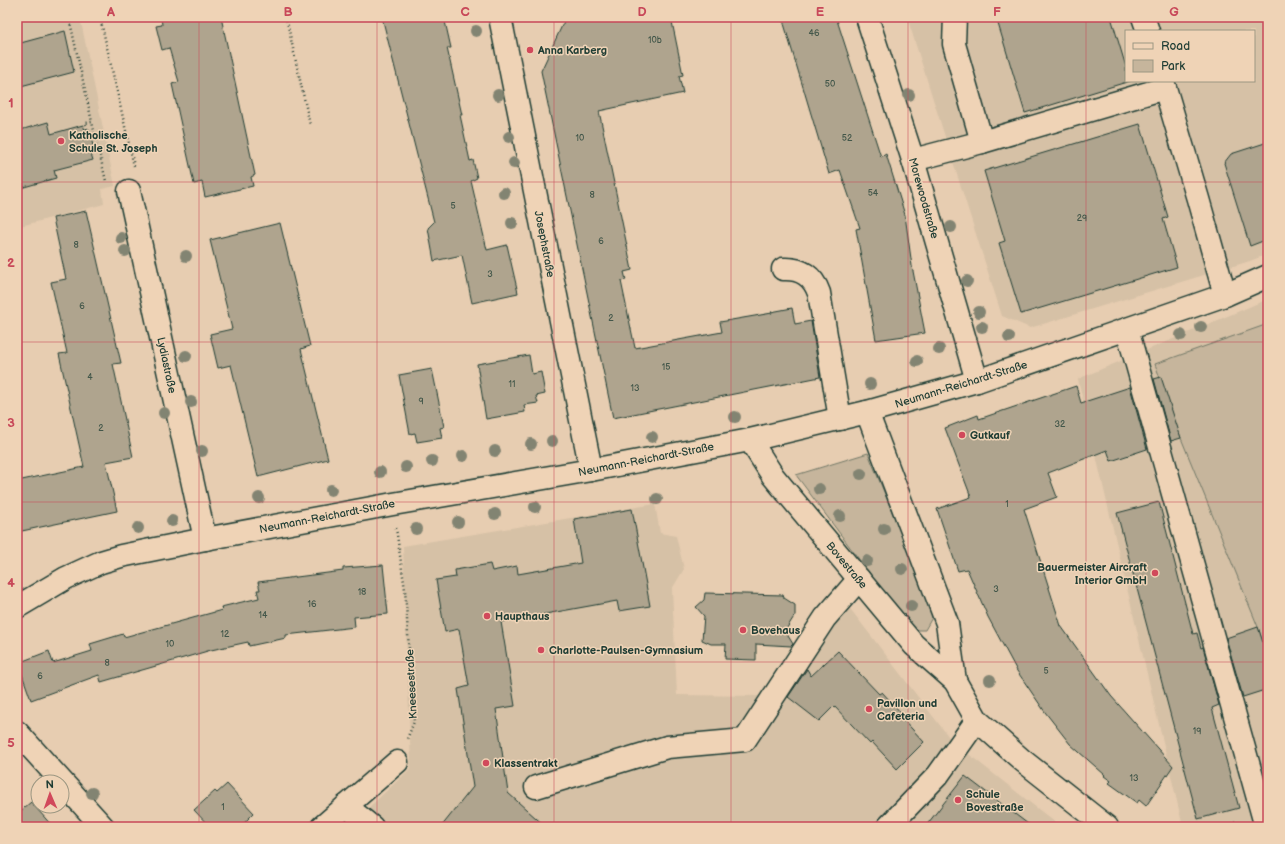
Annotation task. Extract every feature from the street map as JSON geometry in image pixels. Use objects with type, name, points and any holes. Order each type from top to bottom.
[{"type":"street","name":"Josephstraße","points":[[500,17],[591,470]]},
{"type":"street","name":"Morewoodstraße","points":[[867,17],[913,160],[977,381]]},
{"type":"street","points":[[955,17],[954,44],[982,142]]},
{"type":"street","points":[[1143,17],[1148,30]]},
{"type":"street","points":[[913,160],[982,142],[1164,85],[1225,295]]},
{"type":"street","name":"Lydiastraße","points":[[129,190],[205,539]]},
{"type":"street","points":[[783,269],[798,270],[806,274],[817,286],[840,419]]},
{"type":"street","name":"Neumann-Reichardt-Straße","points":[[17,607],[66,578],[101,562],[148,550],[393,504],[591,470],[750,440],[867,412],[977,381],[1225,295],[1268,276]]},
{"type":"street","points":[[1127,329],[1266,827]]},
{"type":"street","name":"Bovestraße","points":[[867,412],[947,623],[955,681]]},
{"type":"street","name":"Bovestraße","points":[[750,440],[773,476],[914,645],[955,681],[977,720],[1022,760],[1102,825]]},
{"type":"street","points":[[536,787],[667,747],[745,740],[825,618],[859,579]]},
{"type":"street","points":[[888,827],[938,775],[977,720]]},
{"type":"street","points":[[17,732],[103,827]]},
{"type":"street","points":[[322,827],[397,762]]},
{"type":"street","points":[[346,806],[372,827]]},
{"type":"path","points":[[69,17],[86,98],[110,194],[139,189],[100,17]]},
{"type":"path","points":[[286,17],[310,125]]},
{"type":"path","points":[[87,129],[85,123],[92,122]]},
{"type":"path","name":"Kneesestraße","points":[[393,504],[405,590],[414,722],[397,762]]},
{"type":"shaded area","name":"Katholische Schule St. Joseph","points":[[17,17],[80,17],[115,186],[102,189],[104,204],[17,227]]},
{"type":"shaded area","points":[[907,17],[1268,17],[1268,254],[1250,261],[1030,328],[1002,316]]},
{"type":"shaded area","points":[[1268,299],[1268,827],[1183,827],[1078,379]]},
{"type":"shaded area","name":"Charlotte-Paulsen-Gymnasium","points":[[655,504],[660,533],[676,536],[684,569],[672,589],[677,695],[763,696],[838,593],[952,741],[1061,827],[348,827],[411,768],[403,546]]},
{"type":"green space","points":[[1268,324],[1268,658],[1258,627],[1181,438],[1155,364]]},
{"type":"green space","points":[[868,453],[934,614],[925,630],[912,630],[796,475]]},
{"type":"building","points":[[161,17],[221,17],[255,175],[251,177],[253,186],[205,197],[202,182],[194,184],[172,84],[179,82],[169,48],[162,50],[156,26],[162,25]]},
{"type":"building","points":[[382,17],[444,17],[451,48],[447,48],[462,115],[460,115],[470,161],[473,160],[477,178],[471,181],[487,250],[507,245],[518,293],[472,303],[462,255],[434,261],[428,228],[434,222]]},
{"type":"building","points":[[566,17],[671,17],[683,75],[679,76],[683,93],[599,111],[632,270],[624,272],[626,280],[621,281],[635,348],[722,332],[720,322],[792,308],[795,324],[811,321],[820,377],[613,418],[541,71]]},
{"type":"building","points":[[782,17],[836,17],[881,157],[886,154],[905,215],[912,266],[925,333],[876,340],[856,229],[860,228],[840,170],[829,174]]},
{"type":"building","points":[[996,17],[1111,17],[1125,64],[1125,82],[1127,82],[1025,113]]},
{"type":"building","points":[[65,31],[74,72],[17,87],[17,44]]},
{"type":"building","points":[[48,122],[51,134],[83,125],[85,130],[89,129],[94,150],[90,151],[93,160],[54,170],[56,178],[17,189],[17,131]]},
{"type":"building","points":[[1140,124],[1168,217],[1163,219],[1177,267],[1021,314],[999,243],[1005,241],[984,171]]},
{"type":"building","points":[[1268,142],[1268,239],[1250,246],[1224,163],[1231,154]]},
{"type":"building","points":[[86,211],[121,363],[113,364],[133,457],[106,462],[117,511],[17,532],[17,481],[84,467],[59,354],[67,353],[51,282],[66,279],[53,218]]},
{"type":"building","points":[[280,223],[310,346],[301,349],[328,459],[258,477],[231,365],[218,368],[210,334],[232,329],[210,240]]},
{"type":"building","points":[[529,355],[532,374],[541,372],[545,394],[536,396],[538,403],[524,405],[525,412],[486,419],[477,364]]},
{"type":"building","points":[[432,369],[444,427],[440,428],[442,438],[417,442],[415,433],[410,434],[399,375]]},
{"type":"building","points":[[1161,377],[1181,438],[1171,441],[1154,379]]},
{"type":"building","points":[[1076,386],[1081,403],[1130,387],[1147,449],[1111,461],[1107,450],[1048,473],[1057,497],[1024,509],[1061,626],[1111,696],[1173,766],[1146,806],[1139,800],[1137,803],[1109,783],[1111,781],[1070,744],[1045,712],[1017,671],[988,617],[967,569],[958,571],[937,509],[971,497],[945,428],[978,415],[979,419]]},
{"type":"building","points":[[1159,502],[1193,634],[1197,633],[1201,648],[1203,647],[1219,705],[1212,708],[1239,808],[1198,819],[1117,513]]},
{"type":"building","name":"Haupthaus","points":[[632,509],[650,606],[619,611],[617,601],[501,622],[515,706],[496,709],[508,793],[546,827],[441,827],[473,787],[458,689],[469,686],[459,629],[445,632],[436,580],[456,577],[455,570],[490,564],[492,571],[517,566],[518,574],[581,563],[574,519]]},
{"type":"building","points":[[383,565],[388,614],[354,617],[355,627],[286,635],[286,638],[249,646],[248,642],[211,650],[101,682],[99,675],[31,700],[18,663],[49,651],[53,663],[92,651],[90,644],[123,634],[124,637],[222,610],[221,607],[259,598],[257,590],[260,590],[258,582],[343,571],[343,568]]},
{"type":"building","name":"Bovehaus","points":[[705,593],[783,595],[784,598],[795,605],[795,615],[785,631],[793,644],[791,646],[756,644],[756,660],[725,659],[726,644],[711,644],[702,640],[704,616],[696,607],[704,600]]},
{"type":"building","points":[[1258,627],[1268,658],[1268,689],[1243,697],[1226,638]]},
{"type":"building","name":"Pavillon und Cafeteria","points":[[838,651],[879,694],[882,692],[902,714],[900,716],[924,742],[897,769],[872,742],[870,744],[834,706],[819,721],[788,697],[807,669],[811,676]]},
{"type":"building","points":[[965,776],[1032,827],[925,827]]},
{"type":"building","points":[[227,784],[254,813],[240,827],[210,827],[194,810],[215,791],[217,793]]},
{"type":"building","points":[[30,803],[30,814],[42,814],[53,827],[17,827],[17,814]]},
{"type":"place","name":"Anna Karberg","points":[[530,50]]},
{"type":"place","name":"Katholische Schule St. Joseph","points":[[61,141]]},
{"type":"place","name":"Gutkauf","points":[[962,435]]},
{"type":"place","name":"Bauermeister Aircraft Interior GmbH","points":[[1155,573]]},
{"type":"place","name":"Haupthaus","points":[[487,616]]},
{"type":"place","name":"Bovehaus","points":[[743,630]]},
{"type":"place","name":"Charlotte-Paulsen-Gymnasium","points":[[541,650]]},
{"type":"place","name":"Pavillon und Cafeteria","points":[[869,709]]},
{"type":"place","name":"Klassentrakt","points":[[486,763]]},
{"type":"place","name":"Schule Bovestraße","points":[[958,800]]}]
